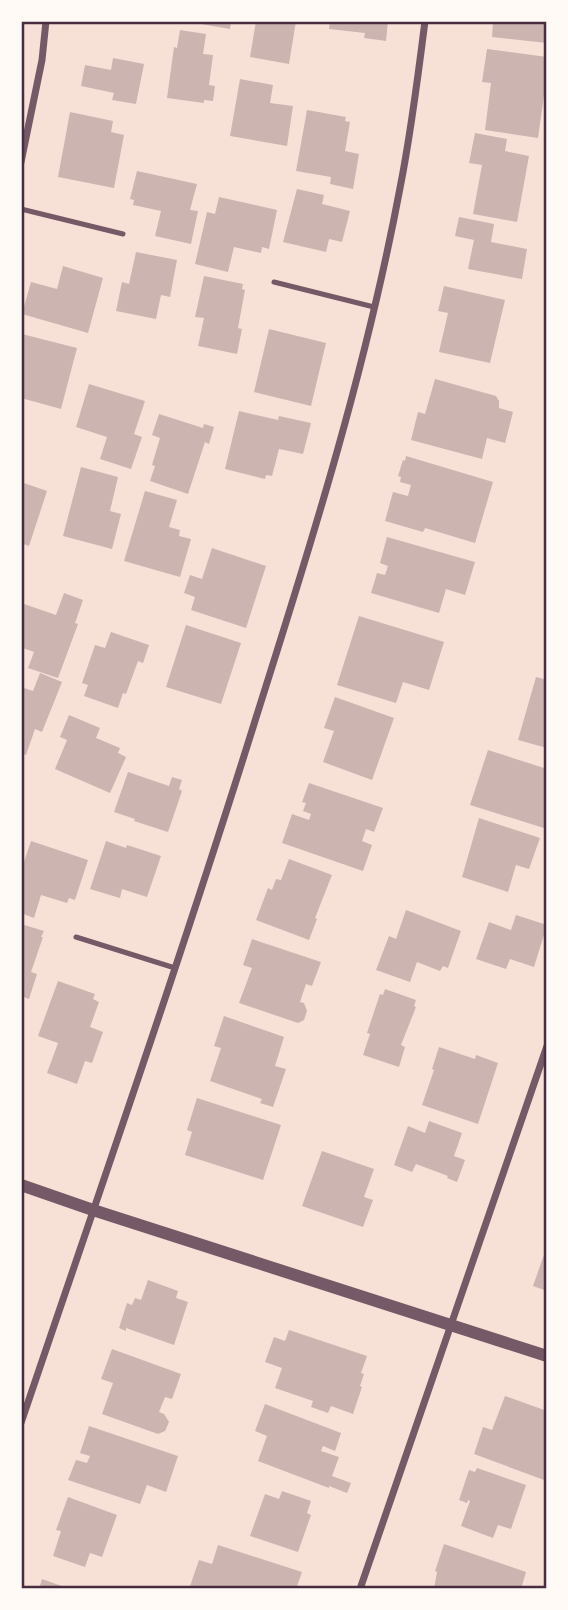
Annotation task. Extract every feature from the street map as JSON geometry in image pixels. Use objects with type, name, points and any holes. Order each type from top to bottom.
[{"type":"street","points":[[21,162],[42,60],[46,21]]},
{"type":"street","points":[[21,1423],[225,820],[310,546],[365,349],[400,191],[425,21]]},
{"type":"street","points":[[360,1589],[547,1046]]},
{"type":"street","points":[[21,1185],[547,1356]]},
{"type":"lane","points":[[21,209],[123,234]]},
{"type":"lane","points":[[274,282],[374,307]]},
{"type":"lane","points":[[76,937],[175,968]]},
{"type":"building","points":[[231,21],[230,29],[195,23]]},
{"type":"building","points":[[256,21],[296,21],[289,64],[250,57]]},
{"type":"building","points":[[330,21],[388,21],[386,41],[364,38],[365,33],[329,29]]},
{"type":"building","points":[[493,21],[547,21],[547,43],[492,37]]},
{"type":"building","points":[[180,30],[206,34],[203,54],[213,55],[209,85],[215,86],[213,101],[204,100],[204,103],[167,98],[174,47],[177,48]]},
{"type":"building","points":[[487,49],[547,57],[538,138],[485,130],[491,83],[482,82]]},
{"type":"building","points":[[113,58],[144,64],[136,104],[112,100],[114,93],[81,86],[85,65],[111,70]]},
{"type":"building","points":[[240,79],[273,85],[270,103],[293,106],[287,146],[230,136]]},
{"type":"building","points":[[307,110],[346,117],[345,121],[350,122],[345,151],[359,154],[353,189],[330,184],[331,177],[296,171]]},
{"type":"building","points":[[70,112],[113,121],[111,132],[124,135],[114,188],[58,177]]},
{"type":"building","points":[[475,133],[507,139],[505,151],[529,156],[517,222],[473,214],[482,165],[469,163]]},
{"type":"building","points":[[137,171],[197,184],[190,210],[198,211],[191,244],[155,236],[161,211],[133,205],[134,200],[130,199]]},
{"type":"building","points":[[297,189],[324,195],[322,204],[350,211],[342,242],[329,239],[326,252],[283,242]]},
{"type":"building","points":[[219,197],[277,210],[269,249],[262,247],[261,253],[234,247],[228,272],[195,264],[207,212],[215,214]]},
{"type":"building","points":[[459,217],[494,224],[491,242],[527,249],[522,279],[468,269],[474,240],[455,236]]},
{"type":"building","points":[[136,252],[177,260],[170,297],[161,295],[156,319],[116,311],[122,282],[129,284]]},
{"type":"building","points":[[63,266],[103,278],[88,333],[22,314],[31,282],[57,289]]},
{"type":"building","points":[[204,276],[243,284],[242,289],[245,290],[238,328],[242,329],[237,354],[198,346],[204,318],[195,317]]},
{"type":"building","points":[[444,286],[505,300],[490,363],[439,352],[448,313],[438,311]]},
{"type":"building","points":[[269,329],[326,343],[311,406],[254,392]]},
{"type":"building","points":[[22,334],[77,348],[61,409],[21,398]]},
{"type":"building","points":[[435,379],[496,396],[499,408],[513,412],[505,443],[487,438],[482,459],[411,440],[418,412],[425,414]]},
{"type":"building","points":[[89,384],[145,401],[134,434],[142,437],[131,469],[100,459],[107,437],[76,427]]},
{"type":"building","points":[[239,411],[278,420],[279,416],[311,423],[303,454],[279,449],[272,476],[266,475],[265,479],[225,469]]},
{"type":"building","points":[[159,414],[203,428],[204,424],[214,427],[209,444],[205,442],[188,494],[150,481],[160,438],[152,435]]},
{"type":"building","points":[[406,456],[493,482],[475,543],[425,528],[423,532],[385,521],[393,492],[408,496],[411,485],[400,482],[401,477],[398,476]]},
{"type":"building","points":[[81,467],[118,477],[110,511],[121,514],[112,549],[63,536]]},
{"type":"building","points":[[21,482],[47,491],[29,546],[21,543]]},
{"type":"building","points":[[145,491],[177,500],[169,527],[180,530],[179,536],[191,539],[180,577],[124,561]]},
{"type":"building","points":[[387,537],[475,562],[465,595],[446,589],[439,613],[371,593],[377,573],[385,575],[388,566],[380,563]]},
{"type":"building","points":[[212,548],[266,566],[246,628],[191,610],[195,597],[184,593],[190,575],[202,579]]},
{"type":"building","points":[[64,593],[83,600],[75,623],[78,624],[58,678],[28,668],[34,652],[23,648],[24,645],[21,644],[21,611],[24,604],[56,615]]},
{"type":"building","points":[[359,616],[444,642],[429,690],[403,682],[396,703],[337,685]]},
{"type":"building","points":[[186,625],[241,643],[221,704],[166,687]]},
{"type":"building","points":[[111,632],[149,645],[143,663],[138,661],[118,708],[84,696],[88,685],[82,683],[95,645],[105,648]]},
{"type":"building","points":[[40,673],[62,682],[42,732],[35,729],[26,755],[21,753],[21,687],[33,691]]},
{"type":"building","points":[[536,677],[547,680],[547,748],[518,740]]},
{"type":"building","points":[[335,697],[394,718],[372,780],[323,762],[334,731],[324,728]]},
{"type":"building","points":[[69,715],[100,728],[96,738],[120,748],[118,753],[126,757],[110,793],[55,769],[67,740],[60,737]]},
{"type":"building","points":[[488,750],[547,769],[547,829],[470,805]]},
{"type":"building","points":[[128,772],[169,786],[172,777],[182,780],[179,789],[182,791],[168,832],[114,812]]},
{"type":"building","points":[[309,783],[383,808],[374,832],[366,829],[362,841],[372,845],[363,871],[282,843],[292,814],[309,820],[311,814],[303,811],[306,803],[302,802]]},
{"type":"building","points":[[479,818],[540,838],[529,869],[516,865],[508,892],[462,877]]},
{"type":"building","points":[[31,841],[88,860],[75,900],[69,898],[67,903],[41,895],[34,918],[21,913],[21,871]]},
{"type":"building","points":[[106,841],[161,856],[147,897],[122,889],[120,898],[90,889]]},
{"type":"building","points":[[289,859],[332,875],[309,940],[256,920],[268,888],[272,890],[276,879],[281,880]]},
{"type":"building","points":[[406,910],[461,931],[448,968],[443,966],[440,971],[417,962],[410,982],[376,970],[389,936],[396,939]]},
{"type":"building","points":[[516,915],[547,925],[534,967],[510,959],[506,969],[476,959],[489,922],[511,930]]},
{"type":"building","points":[[21,924],[44,931],[31,972],[37,974],[29,999],[21,996]]},
{"type":"building","points":[[252,939],[321,962],[312,986],[306,984],[300,1002],[304,1003],[307,1011],[304,1020],[298,1023],[239,1003],[252,968],[243,965]]},
{"type":"building","points":[[58,981],[95,994],[93,999],[99,1002],[90,1027],[103,1032],[92,1063],[85,1061],[77,1084],[47,1073],[58,1043],[38,1036]]},
{"type":"building","points":[[385,989],[416,1000],[416,1007],[401,1045],[405,1047],[399,1067],[363,1055],[380,994],[383,995]]},
{"type":"building","points":[[224,1016],[284,1037],[275,1066],[286,1069],[273,1107],[260,1103],[262,1099],[210,1081],[221,1048],[214,1046]]},
{"type":"building","points":[[439,1047],[475,1059],[476,1055],[498,1063],[478,1124],[422,1105]]},
{"type":"building","points":[[197,1098],[281,1125],[263,1180],[185,1155],[192,1132],[187,1130]]},
{"type":"building","points":[[429,1121],[462,1133],[454,1156],[465,1160],[457,1182],[416,1164],[412,1172],[394,1165],[408,1126],[425,1133]]},
{"type":"building","points":[[322,1151],[374,1169],[364,1197],[373,1200],[363,1227],[302,1206]]},
{"type":"building","points":[[547,1246],[547,1291],[533,1286]]},
{"type":"building","points":[[148,1280],[178,1291],[176,1298],[188,1302],[174,1345],[119,1328],[127,1303],[132,1305],[135,1298],[141,1300]]},
{"type":"building","points":[[289,1330],[367,1356],[361,1373],[364,1374],[360,1386],[362,1387],[353,1414],[331,1406],[328,1413],[311,1407],[313,1401],[275,1388],[282,1368],[265,1362],[274,1337],[285,1341]]},
{"type":"building","points":[[112,1349],[181,1374],[172,1399],[165,1397],[159,1412],[164,1414],[169,1422],[165,1431],[158,1434],[102,1414],[113,1383],[101,1379]]},
{"type":"building","points":[[505,1396],[547,1411],[547,1472],[544,1480],[474,1454],[483,1427],[492,1430]]},
{"type":"building","points":[[265,1404],[341,1433],[335,1451],[323,1446],[321,1451],[339,1457],[332,1476],[351,1483],[347,1493],[258,1461],[267,1436],[255,1431]]},
{"type":"building","points":[[89,1426],[178,1456],[166,1492],[147,1485],[140,1504],[68,1480],[76,1460],[87,1463],[90,1456],[80,1453]]},
{"type":"building","points":[[477,1468],[526,1485],[511,1529],[498,1525],[493,1538],[461,1526],[470,1501],[467,1503],[459,1500],[469,1470],[475,1472]]},
{"type":"building","points":[[282,1491],[311,1501],[307,1513],[311,1515],[298,1552],[250,1536],[265,1494],[279,1499]]},
{"type":"building","points":[[68,1497],[117,1515],[102,1557],[90,1553],[85,1567],[53,1556],[61,1531],[56,1530]]},
{"type":"building","points":[[444,1544],[526,1572],[521,1589],[434,1589],[435,1571]]},
{"type":"building","points":[[218,1545],[302,1572],[296,1589],[189,1589],[199,1560],[212,1564]]},
{"type":"building","points":[[42,1579],[70,1589],[39,1589]]}]
